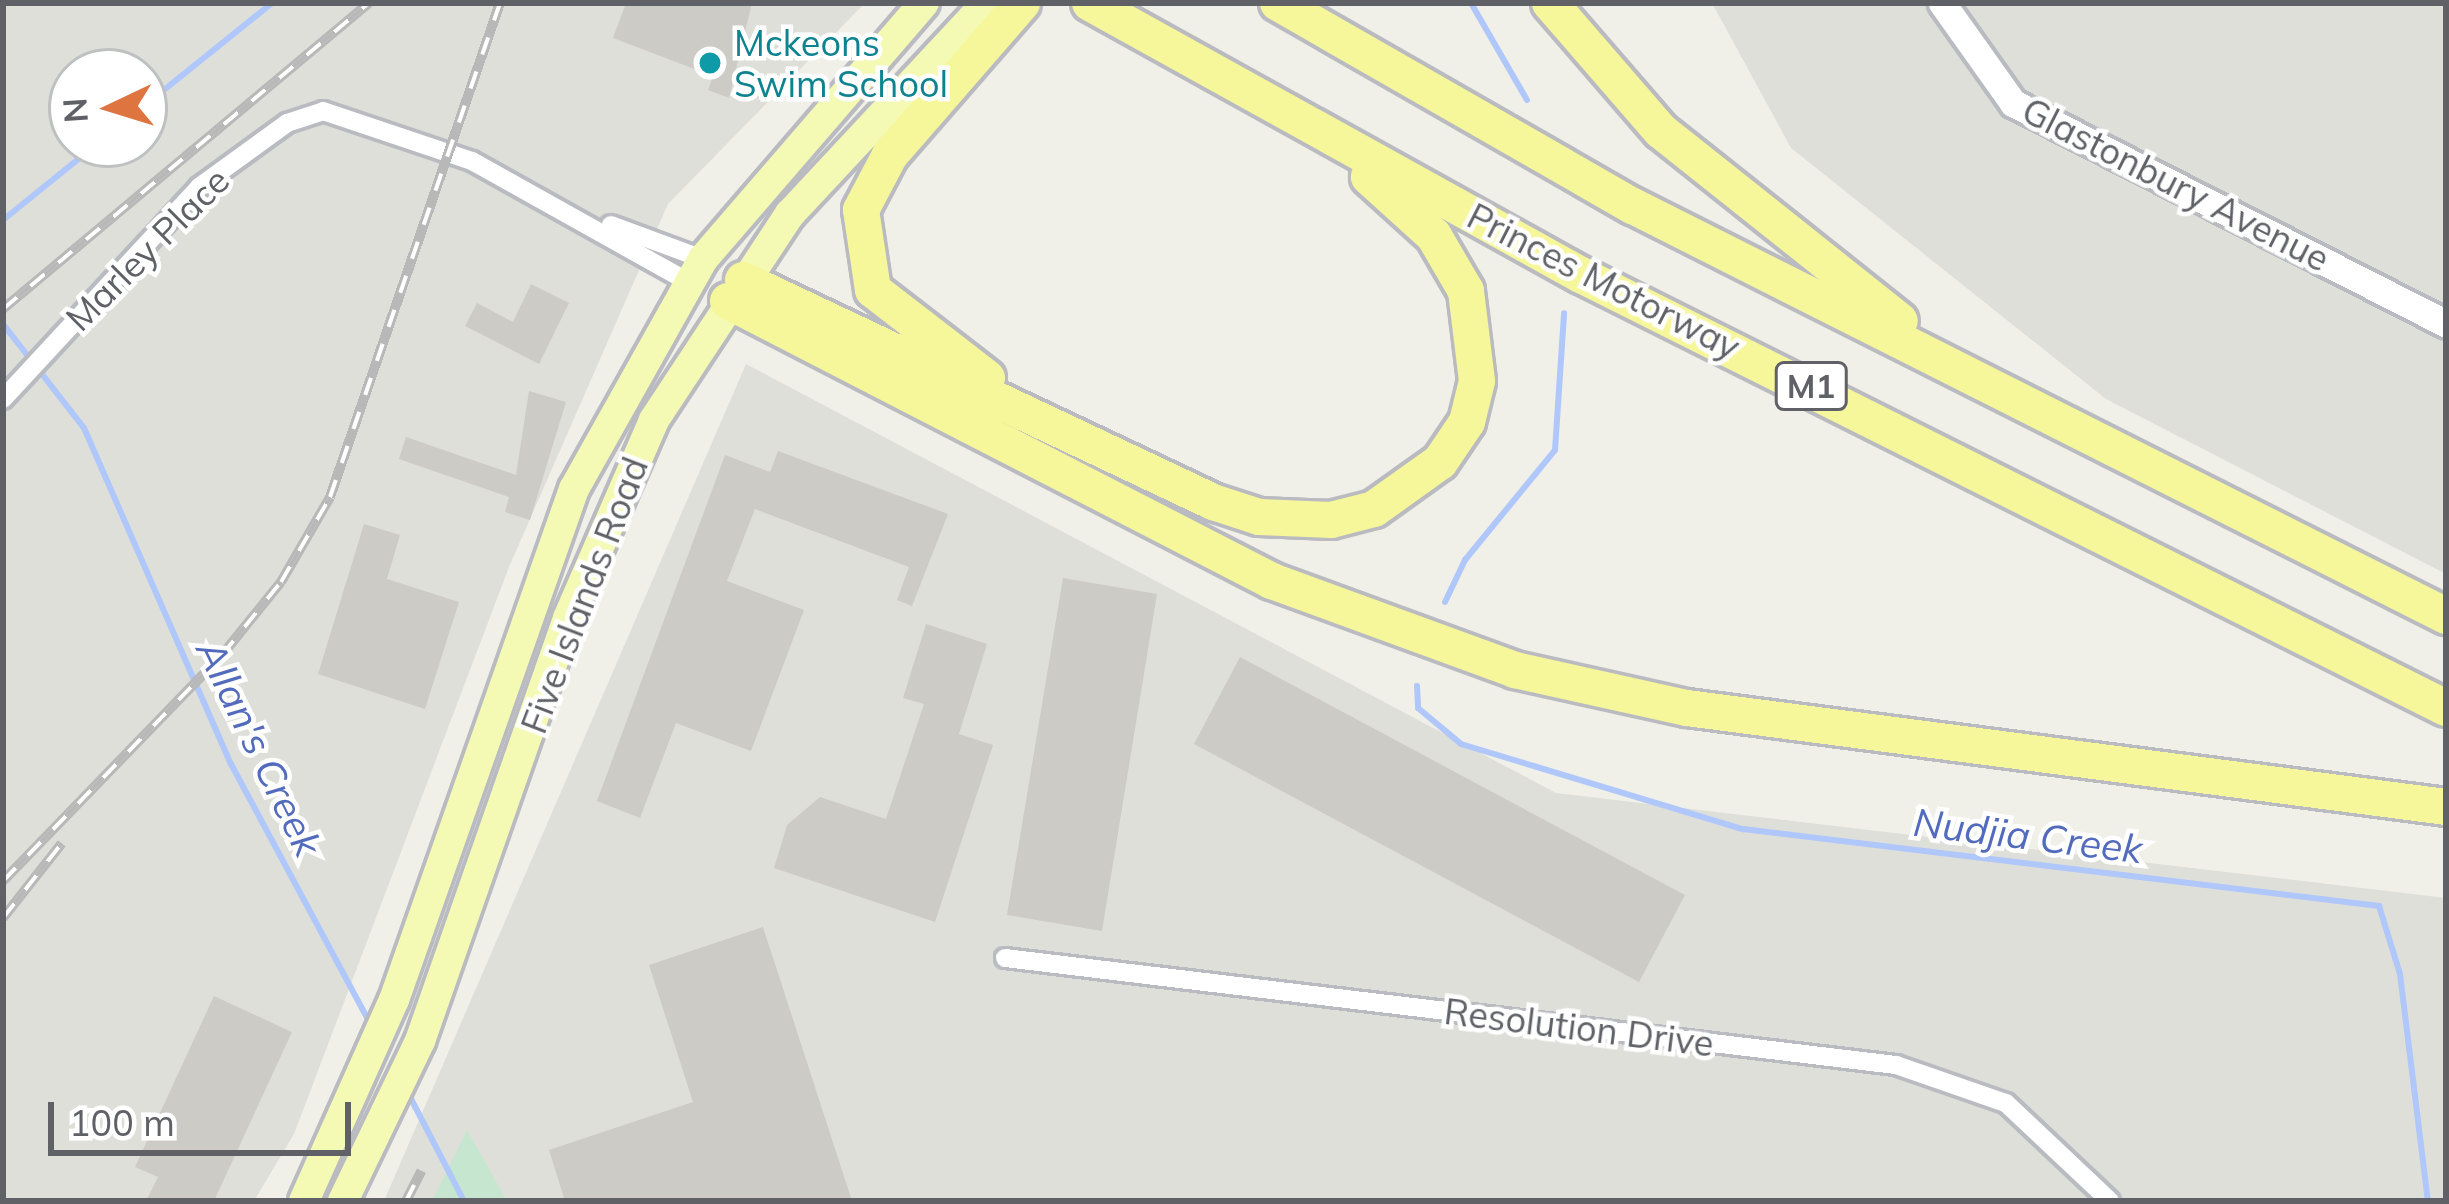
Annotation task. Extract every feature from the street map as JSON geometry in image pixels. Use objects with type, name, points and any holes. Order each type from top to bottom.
[{"type":"highway","points":[[1022,3],[868,185],[863,266],[896,316],[1105,455]]},
{"type":"highway","name":"Princes Motorway","points":[[1090,3],[1581,275],[2446,708]]},
{"type":"highway","name":"M1","points":[[1278,3],[1633,206],[2446,616]]},
{"type":"highway","points":[[1550,3],[1661,131],[1960,367]]},
{"type":"highway","points":[[735,291],[1259,518],[1330,520],[1374,508],[1440,462],[1467,422],[1477,381],[1466,291],[1434,236],[1357,167],[1208,81],[1169,46]]},
{"type":"highway","points":[[735,291],[1272,581],[1516,670],[1688,708],[2446,807]]},
{"type":"main road","name":"Five Islands Road","points":[[304,1201],[394,1000],[574,489],[696,271],[924,3]]},
{"type":"main road","name":"Five Islands Road","points":[[343,1201],[393,1106],[420,1041],[610,512],[735,291],[790,214],[987,3]]},
{"type":"main road","name":"Glastonbury Avenue","points":[[1942,3],[2013,103],[2446,324]]},
{"type":"main road","points":[[696,271],[735,291]]},
{"type":"street","name":"Marley Place","points":[[3,399],[199,187],[287,122],[323,111],[443,148],[696,271]]},
{"type":"street","name":"Resolution Drive","points":[[1005,958],[1896,1065],[2006,1103],[2110,1201]]},
{"type":"shaded area","points":[[3,3],[862,6],[668,204],[509,567],[294,1134],[254,1201],[3,1201]]},
{"type":"shaded area","points":[[1712,3],[2446,3],[2446,574],[2106,399],[1791,148]]},
{"type":"shaded area","points":[[746,364],[1556,793],[2446,898],[2446,1201],[384,1201]]},
{"type":"green space","points":[[467,1130],[507,1201],[432,1201]]},
{"type":"building","name":"Mckeons Swim School","points":[[626,3],[752,3],[729,98],[708,90],[713,76],[613,38]]},
{"type":"building","points":[[531,284],[569,303],[539,364],[465,326],[477,303],[513,322]]},
{"type":"building","points":[[529,391],[566,402],[530,520],[505,512],[509,497],[399,459],[406,437],[516,475]]},
{"type":"building","points":[[778,451],[948,514],[912,606],[897,600],[909,567],[755,509],[727,581],[804,610],[751,751],[676,723],[640,818],[597,801],[725,455],[770,472]]},
{"type":"building","points":[[364,524],[400,535],[387,579],[459,602],[425,709],[318,674]]},
{"type":"building","points":[[1063,578],[1157,594],[1102,931],[1007,915]]},
{"type":"building","points":[[926,624],[987,644],[959,734],[993,745],[935,922],[774,868],[787,825],[820,797],[886,819],[924,704],[903,698]]},
{"type":"building","points":[[1240,657],[1685,895],[1639,982],[1194,744]]},
{"type":"building","points":[[763,927],[852,1201],[565,1201],[549,1150],[693,1102],[649,965]]},
{"type":"building","points":[[214,996],[292,1032],[214,1201],[146,1201],[158,1177],[135,1167]]},
{"type":"waterway","name":"Allan's Creek","points":[[168,87],[272,3]]},
{"type":"waterway","name":"Nudjia Creek","points":[[1471,3],[1527,100]]},
{"type":"waterway","name":"Allan's Creek","points":[[3,220],[67,168]]},
{"type":"waterway","name":"Nudjia Creek","points":[[1445,602],[1465,560],[1555,450],[1564,313]]},
{"type":"waterway","name":"Allan's Creek","points":[[3,324],[84,428],[231,764],[370,1023]]},
{"type":"waterway","name":"Nudjia Creek","points":[[1417,686],[1418,708],[1461,744],[1743,829],[2379,906],[2400,974],[2428,1201]]},
{"type":"waterway","name":"Allan's Creek","points":[[408,1093],[464,1201]]},
{"type":"railway","points":[[3,309],[369,3]]},
{"type":"railway","points":[[3,881],[222,655],[281,582],[330,497],[500,3]]},
{"type":"railway","points":[[3,918],[62,843]]},
{"type":"railway","points":[[406,1201],[421,1171]]},
{"type":"place","name":"Mckeons Swim School","points":[[710,63]]}]
